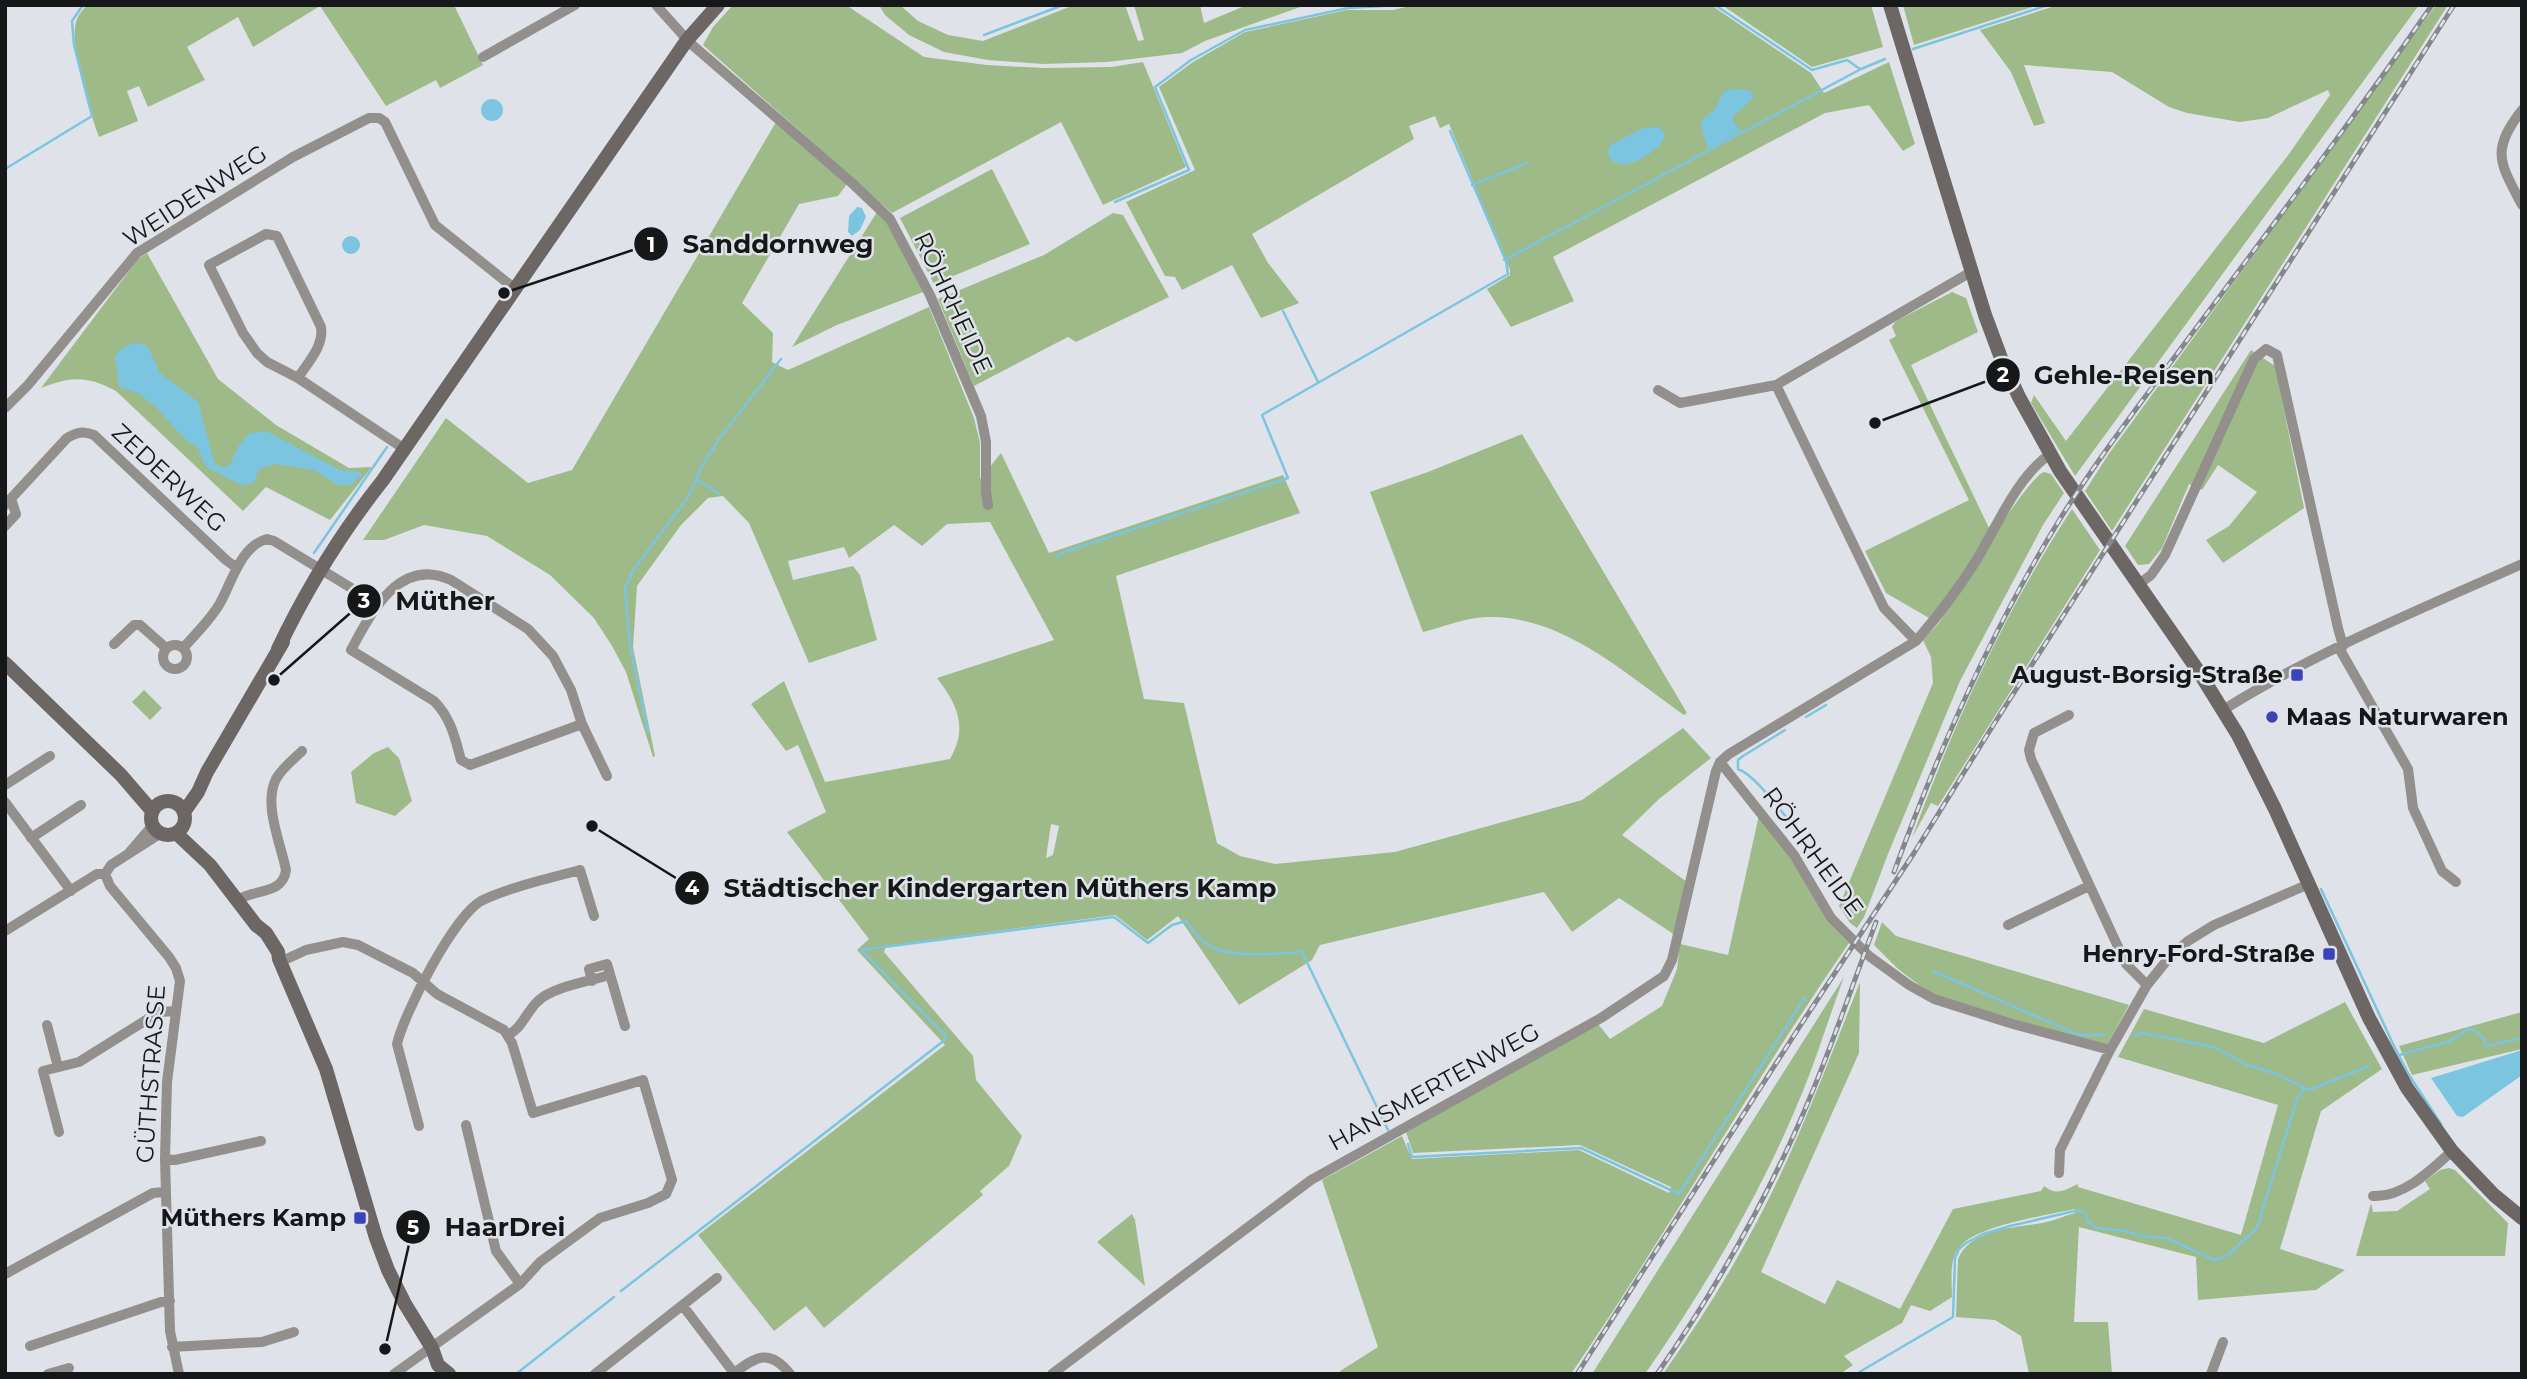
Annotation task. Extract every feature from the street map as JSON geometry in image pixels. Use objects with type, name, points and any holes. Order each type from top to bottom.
[{"type":"street","points":[[483,57],[575,5]]},
{"type":"street","name":"RÖHRHEIDE","points":[[656,5],[687,40],[890,219],[930,295],[981,416],[986,443],[988,505]]},
{"type":"street","points":[[180,818],[358,511],[383,480],[687,40],[718,5]]},
{"type":"street","points":[[1890,5],[1971,272],[2001,358],[2031,422],[2223,710],[2258,772],[2369,1018],[2407,1088],[2452,1151],[2494,1195],[2522,1218]]},
{"type":"street","points":[[2522,110],[2504,135],[2501,155],[2502,168],[2522,205]]},
{"type":"street","name":"WEIDENWEG","points":[[5,408],[28,385],[136,253],[293,157],[369,118],[379,118],[385,122],[435,225],[514,288]]},
{"type":"street","points":[[298,378],[320,345],[323,337],[321,327],[278,236],[266,234],[212,262],[210,269],[243,333],[267,362],[298,378],[404,449]]},
{"type":"street","points":[[1658,390],[1679,403],[1776,385],[1971,272]]},
{"type":"street","points":[[2139,583],[2151,575],[2165,555],[2254,359],[2266,349],[2277,355],[2341,647],[2407,769],[2413,808],[2442,871],[2456,882]]},
{"type":"street","points":[[1776,385],[1884,608],[1916,641]]},
{"type":"street","name":"ZEDERWEG","points":[[5,526],[16,514],[8,502],[67,438],[75,433],[85,432],[94,435],[237,568]]},
{"type":"street","points":[[1720,762],[1916,641],[1937,618],[1975,562],[2017,492],[2050,454]]},
{"type":"street","name":"ZEDERWEG","points":[[183,648],[219,604],[237,568],[252,546],[267,539],[274,541],[323,572]]},
{"type":"street","points":[[2223,710],[2341,647],[2522,564]]},
{"type":"street","points":[[323,572],[376,603]]},
{"type":"street","points":[[582,724],[470,765],[461,760],[451,725],[439,706],[351,650],[376,603],[393,589],[416,575],[432,573],[450,580],[528,629],[546,648],[559,665],[571,690],[582,724],[607,776]]},
{"type":"street","points":[[114,644],[134,625],[141,625],[166,648]]},
{"type":"street","points":[[173,645],[183,648],[187,661],[182,667],[174,670],[164,663],[162,655],[166,648],[173,645]]},
{"type":"street","points":[[5,663],[121,775],[141,786],[157,818]]},
{"type":"street","points":[[2069,716],[2034,733],[2029,750],[2031,759],[2126,964],[2147,985]]},
{"type":"street","points":[[237,900],[245,895],[276,888],[285,877],[286,870],[273,813],[272,791],[278,776],[302,751]]},
{"type":"street","points":[[5,785],[50,756]]},
{"type":"street","name":"RÖHRHEIDE","points":[[1720,762],[1794,855],[1831,918],[1879,964],[1934,999],[2110,1050]]},
{"type":"street","name":"HANSMERTENWEG","points":[[1052,1374],[1311,1180],[1601,1018],[1664,976],[1672,960],[1720,762]]},
{"type":"street","points":[[5,931],[97,874],[105,874],[111,865],[128,854],[157,818],[166,801],[256,925],[260,937],[272,955],[279,960],[327,1069],[376,1238],[388,1270],[438,1365],[450,1374]]},
{"type":"street","points":[[5,802],[71,891]]},
{"type":"street","points":[[31,838],[81,805]]},
{"type":"street","points":[[157,818],[180,818]]},
{"type":"street","points":[[419,1126],[397,1044],[400,1032],[424,983],[463,915],[472,906],[489,897],[580,870],[594,916]]},
{"type":"street","name":"GÜTHSTRASSE","points":[[105,874],[110,886],[176,968],[180,981],[167,1082],[165,1159],[172,1347],[179,1374]]},
{"type":"street","points":[[2059,1173],[2060,1150],[2110,1050],[2147,985],[2168,959],[2188,941],[2214,925],[2309,884]]},
{"type":"street","points":[[2008,925],[2089,886]]},
{"type":"street","points":[[279,960],[306,950],[343,942],[358,945],[413,973],[437,994],[504,1030],[508,1035],[533,1113],[643,1080],[673,1180],[666,1194],[648,1203],[600,1218],[540,1262],[520,1284],[394,1374]]},
{"type":"street","points":[[508,1035],[517,1030],[538,1000],[550,993],[610,975],[625,1026]]},
{"type":"street","points":[[59,1132],[43,1071],[79,1062],[159,1012],[175,1011]]},
{"type":"street","points":[[47,1024],[58,1068]]},
{"type":"street","points":[[466,1125],[496,1251],[520,1284]]},
{"type":"street","points":[[165,1159],[175,1160],[261,1141]]},
{"type":"street","points":[[2373,1196],[2387,1197],[2399,1192],[2452,1151]]},
{"type":"street","points":[[5,1274],[153,1193],[165,1192]]},
{"type":"street","points":[[595,1374],[717,1278]]},
{"type":"street","points":[[30,1346],[170,1301]]},
{"type":"street","points":[[683,1306],[734,1373],[751,1360],[768,1357],[782,1363],[790,1374]]},
{"type":"street","points":[[172,1347],[262,1342],[294,1332]]},
{"type":"street","points":[[2211,1374],[2223,1342]]},
{"type":"street","points":[[48,1374],[69,1368]]},
{"type":"green space","points":[[87,5],[454,5],[483,65],[440,88],[436,80],[386,106],[320,6],[253,47],[238,17],[187,47],[205,80],[148,107],[139,86],[127,91],[138,121],[99,137],[81,78],[75,43],[77,19]]},
{"type":"green space","points":[[733,5],[846,5],[924,57],[987,65],[1044,68],[1111,67],[1143,62],[1186,167],[1103,205],[1061,122],[892,213],[703,45],[713,27]]},
{"type":"green space","points":[[879,5],[900,5],[918,21],[948,35],[983,41],[1074,5],[1125,5],[1138,41],[1144,40],[1134,5],[1200,5],[1204,23],[1247,5],[1306,5],[1205,41],[1182,53],[1107,62],[1043,64],[988,60],[944,52],[909,35],[885,15]]},
{"type":"green space","points":[[1414,5],[1711,5],[1811,73],[1824,93],[1889,62],[1915,144],[1903,151],[1869,105],[1825,113],[1553,257],[1574,301],[1511,327],[1487,289],[1510,275],[1510,270],[1449,124],[1440,128],[1435,116],[1409,126],[1414,139],[1252,234],[1268,263],[1299,303],[1261,318],[1232,265],[1182,290],[1175,277],[1165,276],[1126,202],[1195,170],[1159,87],[1193,62],[1245,32],[1347,10],[1393,10]]},
{"type":"green space","points":[[1722,5],[1871,5],[1883,47],[1812,67]]},
{"type":"green space","points":[[1903,5],[2039,5],[1914,45]]},
{"type":"green space","points":[[2058,5],[2419,5],[2075,476],[2031,403],[2034,395],[2066,441],[2289,154],[2330,95],[2328,90],[2268,118],[2240,122],[2187,113],[2169,107],[2112,72],[2024,65],[2045,123],[2034,126],[2011,72],[1980,30]]},
{"type":"green space","points":[[2436,5],[2448,5],[2112,531],[2085,491],[2108,455]]},
{"type":"green space","points":[[776,122],[847,184],[838,196],[799,204],[742,303],[773,333],[772,362],[788,370],[929,307],[974,418],[980,443],[980,479],[1001,453],[1049,553],[1283,475],[1300,513],[1116,576],[1144,699],[1184,703],[1217,843],[1240,856],[1275,864],[1395,852],[1582,800],[1683,728],[1711,758],[1659,799],[1622,835],[1687,882],[1675,935],[1619,898],[1572,932],[1544,892],[1320,945],[1312,960],[1239,1005],[1178,916],[1147,940],[1115,915],[886,946],[884,952],[973,1056],[976,1080],[1022,1136],[1009,1166],[980,1191],[983,1195],[824,1328],[806,1306],[774,1331],[698,1235],[945,1045],[857,950],[869,939],[787,832],[826,812],[798,745],[786,751],[751,704],[784,681],[825,782],[950,759],[959,737],[958,717],[937,678],[1054,640],[990,522],[947,524],[922,546],[894,525],[849,558],[844,547],[788,561],[793,580],[853,566],[860,575],[877,640],[809,663],[749,523],[723,496],[708,498],[681,525],[637,586],[633,647],[655,756],[653,757],[626,672],[612,646],[594,618],[550,575],[487,536],[424,525],[384,540],[363,540],[446,418],[528,483],[572,470]],"holes":[[[1051,824],[1059,826],[1053,855],[1046,858]]]},
{"type":"green space","points":[[992,169],[1030,244],[934,284],[900,218]]},
{"type":"green space","points":[[877,212],[887,222],[923,292],[837,325],[792,347]]},
{"type":"green space","points":[[1113,213],[1123,215],[1169,297],[1076,342],[1068,337],[974,386],[938,299],[1044,255]]},
{"type":"green space","points":[[147,253],[218,379],[276,425],[349,468],[372,467],[330,520],[266,487],[243,511],[116,391],[106,386],[79,379],[41,388],[138,259]]},
{"type":"green space","points":[[1952,292],[1966,298],[1978,332],[1911,365],[1990,530],[1947,596],[1929,618],[1886,593],[1865,551],[1969,500],[1889,340],[1896,336],[1892,327],[1896,321]]},
{"type":"green space","points":[[2251,350],[2275,366],[2304,508],[2223,563],[2206,540],[2229,526],[2257,492],[2218,465],[2202,490],[2189,484],[2162,548],[2149,564],[2138,565],[2125,546]]},
{"type":"green space","points":[[1522,434],[1687,713],[1684,715],[1616,665],[1566,636],[1540,625],[1514,619],[1486,617],[1423,632],[1370,492]]},
{"type":"green space","points":[[2044,472],[2051,474],[2064,493],[2043,525],[1960,681],[1864,917],[1857,928],[1850,923],[1839,906],[1933,683],[1931,657],[1923,640],[1938,624],[2021,496]]},
{"type":"green space","points":[[2072,509],[2100,550],[1938,806],[1931,803],[1912,838],[1963,710],[2025,587]]},
{"type":"green space","points":[[144,690],[162,708],[150,720],[132,702]]},
{"type":"green space","points":[[388,747],[399,758],[412,801],[395,816],[356,803],[351,772],[374,753]]},
{"type":"green space","points":[[1759,815],[1789,856],[1827,921],[1849,943],[1571,1374],[1342,1374],[1340,1371],[1378,1347],[1322,1180],[1402,1136],[1412,1159],[1579,1150],[1669,1193],[1671,1187],[1580,1145],[1413,1153],[1406,1132],[1598,1024],[1610,1039],[1662,1006],[1677,969],[1680,944],[1728,955]]},
{"type":"green space","points":[[1882,922],[1896,936],[2129,1005],[2106,1047],[1931,994],[1898,969],[1874,945]]},
{"type":"green space","points":[[1844,977],[1810,1073],[1776,1152],[1736,1229],[1692,1303],[1645,1374],[1592,1374]]},
{"type":"green space","points":[[1860,982],[1859,1053],[1761,1272],[1825,1304],[1837,1280],[1900,1309],[1953,1209],[2041,1191],[2044,1186],[2057,1192],[2078,1184],[2078,1187],[2241,1235],[2278,1105],[2118,1057],[2144,1009],[2264,1043],[2345,1002],[2382,1069],[2321,1111],[2280,1249],[2345,1270],[2316,1290],[2198,1300],[2196,1257],[2079,1227],[2074,1322],[2108,1322],[2112,1374],[2029,1374],[2021,1336],[1995,1320],[1956,1317],[1958,1259],[1964,1249],[1983,1235],[2050,1221],[2075,1213],[2075,1209],[1994,1228],[1966,1241],[1953,1260],[1952,1297],[1930,1311],[1911,1305],[1902,1323],[1844,1356],[1853,1365],[1840,1374],[1663,1374],[1717,1293],[1763,1211],[1807,1114]]},
{"type":"green space","points":[[2522,1012],[2522,1049],[2412,1075],[2399,1046]]},
{"type":"green space","points":[[2440,1170],[2455,1170],[2508,1223],[2505,1256],[2356,1256],[2371,1203],[2373,1212],[2397,1211],[2430,1189],[2425,1181]]},
{"type":"green space","points":[[1132,1214],[1135,1220],[1145,1286],[1097,1242]]},
{"type":"water","points":[[1731,89],[1748,90],[1754,94],[1733,116],[1733,121],[1741,131],[1708,149],[1701,128],[1702,120],[1716,108],[1722,94]]},
{"type":"water","points":[[492,99],[502,106],[503,110],[496,120],[492,121],[482,114],[481,110],[488,100]]},
{"type":"water","points":[[1659,127],[1665,134],[1660,144],[1649,154],[1629,163],[1612,161],[1608,152],[1610,145],[1643,128]]},
{"type":"water","points":[[857,207],[862,208],[866,217],[860,230],[852,236],[848,232],[849,216]]},
{"type":"water","points":[[351,236],[357,239],[360,245],[357,251],[351,254],[345,251],[342,245],[345,239]]},
{"type":"water","points":[[133,343],[148,347],[160,373],[198,402],[214,462],[220,467],[229,466],[239,445],[250,433],[266,431],[340,470],[360,472],[362,475],[351,485],[338,485],[314,470],[275,464],[259,469],[254,483],[241,485],[210,469],[205,465],[198,448],[184,438],[155,406],[138,393],[119,387],[115,357],[121,349]]},
{"type":"water","points":[[2522,1050],[2522,1075],[2463,1117],[2457,1116],[2431,1078]]},
{"type":"waterway","points":[[5,169],[92,116],[74,45],[72,21],[83,5]]},
{"type":"waterway","points":[[984,35],[1063,5]]},
{"type":"waterway","points":[[1115,202],[1189,170],[1155,87],[1191,60],[1245,30],[1348,8],[1401,5]]},
{"type":"waterway","points":[[1715,5],[1812,70],[1847,60],[1860,69]]},
{"type":"waterway","points":[[1913,49],[2048,5]]},
{"type":"waterway","points":[[1504,260],[1861,69],[1885,59]]},
{"type":"waterway","points":[[1057,557],[1064,552],[1288,478],[1262,415],[1508,274],[1506,261],[1450,131]]},
{"type":"waterway","points":[[1472,185],[1527,163]]},
{"type":"waterway","points":[[1283,311],[1318,382]]},
{"type":"waterway","points":[[648,732],[630,646],[625,588],[634,569],[688,497],[702,466],[719,439],[781,359]]},
{"type":"waterway","points":[[314,553],[387,447]]},
{"type":"waterway","points":[[697,480],[720,494]]},
{"type":"waterway","points":[[1806,717],[1826,705]]},
{"type":"waterway","points":[[1785,730],[1738,760],[1738,769],[1759,785],[1792,824]]},
{"type":"waterway","points":[[2321,889],[2394,1046],[2409,1075],[2441,1124]]},
{"type":"waterway","points":[[861,950],[1114,917],[1148,943],[1172,925],[1186,921],[1206,943],[1222,951],[1257,954],[1302,952],[1388,1130]]},
{"type":"waterway","points":[[621,1291],[946,1039],[861,950]]},
{"type":"waterway","points":[[1933,971],[2079,1035],[2104,1035]]},
{"type":"waterway","points":[[1408,1144],[1412,1157],[1581,1148],[1679,1194],[1805,997]]},
{"type":"waterway","points":[[2399,1055],[2450,1041],[2468,1029],[2480,1035],[2486,1046],[2522,1038]]},
{"type":"waterway","points":[[2134,1035],[2143,1033],[2214,1047],[2245,1064],[2277,1074],[2309,1090],[2369,1066]]},
{"type":"waterway","points":[[1856,1374],[1953,1317],[1955,1258],[1959,1249],[1983,1234],[2079,1210],[2085,1213],[2087,1221],[2096,1228],[2166,1238],[2215,1260],[2228,1255],[2257,1228],[2297,1099],[2304,1089]]},
{"type":"waterway","points":[[516,1374],[614,1297]]},
{"type":"railway","points":[[1894,872],[1968,691],[2011,604],[2060,519],[2121,430],[2341,133],[2432,5]]},
{"type":"railway","points":[[1577,1374],[1914,853],[2454,5]]},
{"type":"railway","points":[[1657,1374],[1725,1268],[1784,1156],[1821,1070],[1876,922]]},
{"type":"place","name":"Sanddornweg","points":[[504,293]]},
{"type":"place","name":"Gehle-Reisen","points":[[1875,423]]},
{"type":"place","name":"August-Borsig-Straße","points":[[2297,675]]},
{"type":"place","name":"Müther","points":[[274,680]]},
{"type":"place","name":"Maas Naturwaren","points":[[2272,717]]},
{"type":"place","name":"Städtischer Kindergarten Müthers Kamp","points":[[592,826]]},
{"type":"place","name":"Henry-Ford-Straße","points":[[2329,954]]},
{"type":"place","name":"Müthers Kamp","points":[[360,1218]]},
{"type":"place","name":"HaarDrei","points":[[385,1349]]}]
